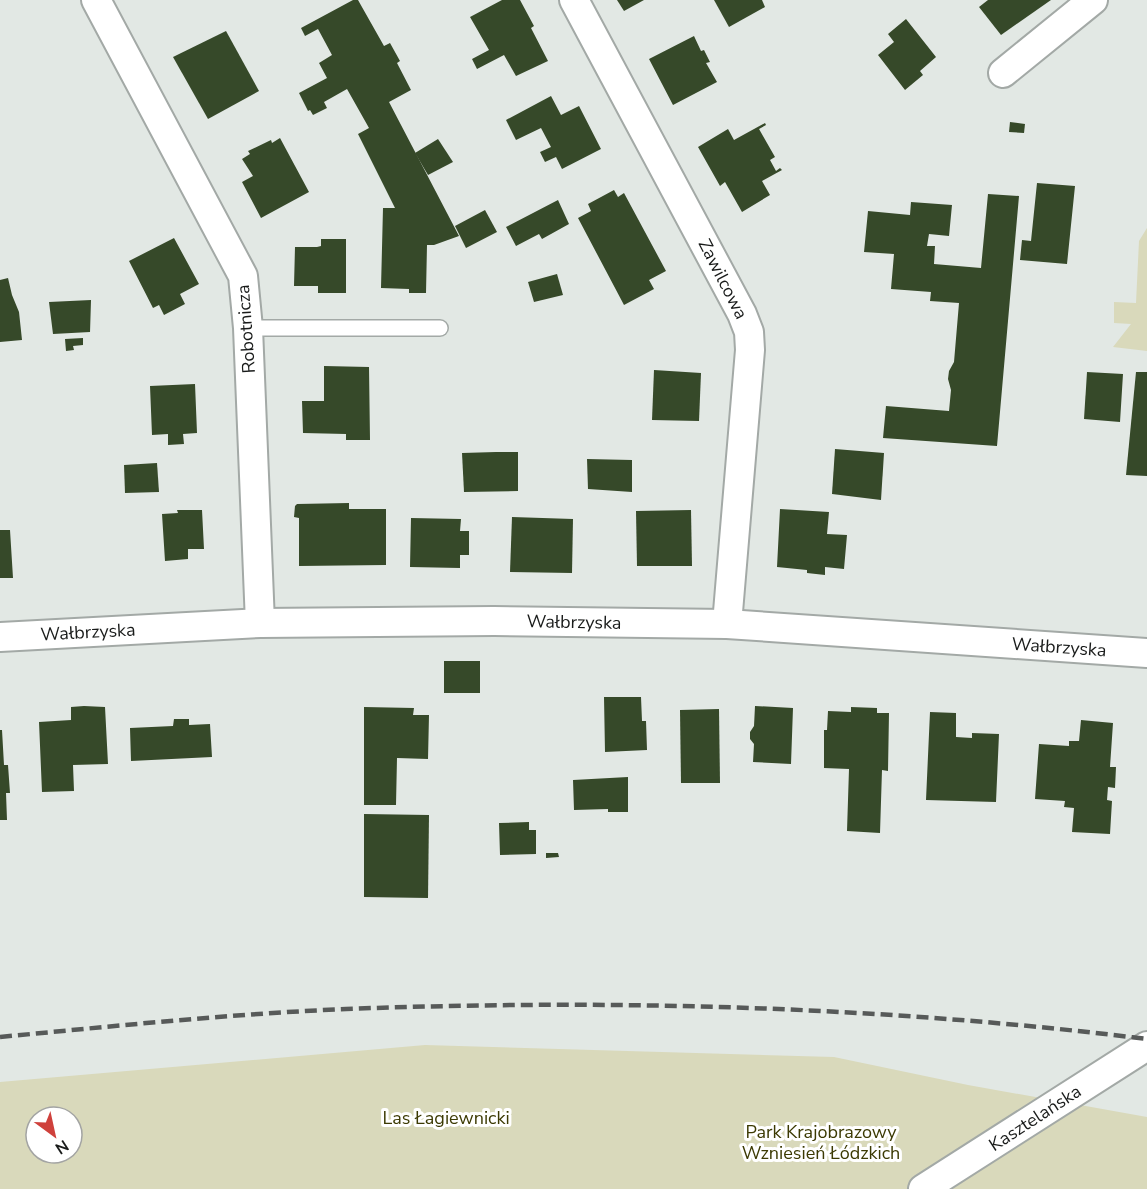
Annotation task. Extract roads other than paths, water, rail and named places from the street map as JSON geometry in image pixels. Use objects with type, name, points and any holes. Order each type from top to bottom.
[{"type":"street","name":"Robotnicza","points":[[96,0],[240,268],[244,284],[248,328],[260,623]]},
{"type":"street","name":"Zawilcowa","points":[[574,0],[742,314],[749,332],[750,350],[727,624]]},
{"type":"street","points":[[1003,73],[1093,0]]},
{"type":"street","name":"Wałbrzyska","points":[[0,637],[260,623],[494,621],[727,624],[1147,653]]},
{"type":"street","name":"Kasztelańska","points":[[923,1189],[1147,1046]]},
{"type":"lane","points":[[248,328],[440,328]]},
{"type":"railway","points":[[0,1037],[303,1011],[446,1006],[647,1005],[847,1012],[947,1019],[1147,1039]]},
{"type":"park label","name":"Las Łagiewnicki","points":[[446,1118]]},
{"type":"park label","name":"Park Krajobrazowy Wzniesień Łódzkich","points":[[821,1142]]}]
